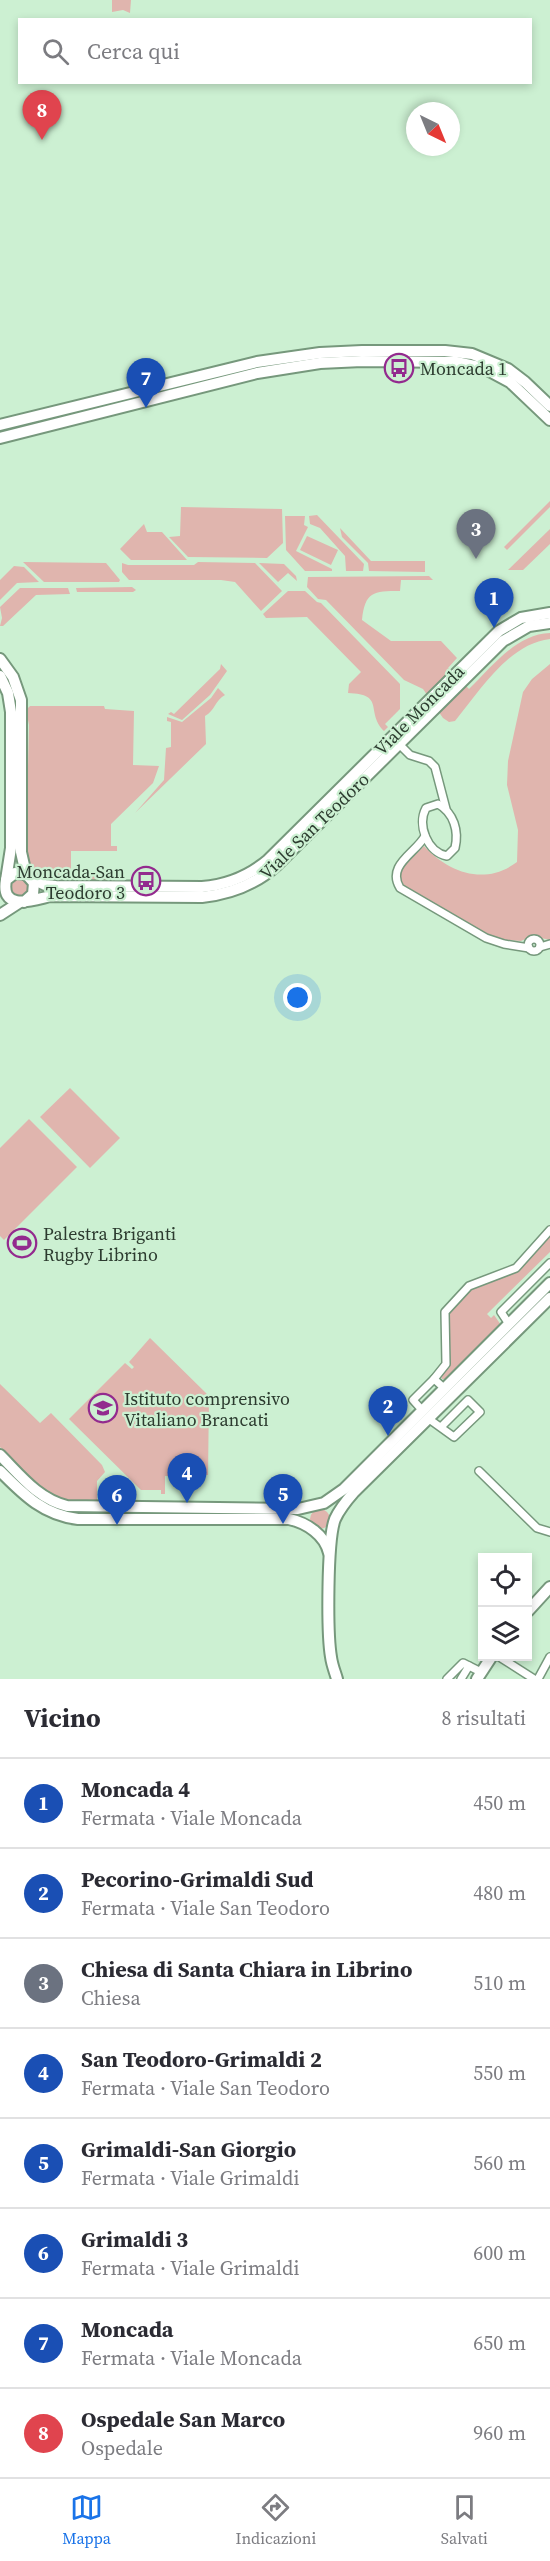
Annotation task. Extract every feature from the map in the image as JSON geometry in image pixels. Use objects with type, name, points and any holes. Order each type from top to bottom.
[{"type":"main road","points":[[0,425],[257,362],[320,353],[362,351],[445,351],[471,354],[507,369],[550,406]]},
{"type":"main road","points":[[0,438],[257,373],[321,363],[362,361],[456,362],[484,368],[510,382],[550,420]]},
{"type":"main road","name":"Viale Moncada","points":[[29,877],[55,891],[202,887],[244,876],[268,860],[395,741],[508,624],[532,615],[550,613]]},
{"type":"main road","points":[[458,678],[510,636],[529,626],[550,623]]},
{"type":"main road","points":[[0,659],[13,677],[21,700],[16,853],[4,886],[9,898],[22,902]]},
{"type":"main road","points":[[0,676],[8,693],[11,712],[16,853],[34,886],[33,894],[22,902]]},
{"type":"main road","points":[[4,886],[15,873],[29,877]]},
{"type":"main road","points":[[0,913],[22,902],[55,891]]},
{"type":"main road","points":[[312,1530],[326,1532],[354,1492],[425,1414],[444,1388],[550,1283]]},
{"type":"main road","points":[[0,1455],[37,1492],[52,1501],[67,1506],[298,1509],[316,1505],[344,1489],[550,1298]]},
{"type":"main road","points":[[0,1471],[36,1504],[64,1517],[78,1519],[289,1519],[302,1522],[327,1544],[330,1559]]},
{"type":"main road","points":[[316,1505],[331,1509],[334,1523],[330,1559],[330,1655],[338,1679]]},
{"type":"main road","points":[[312,1530],[307,1517],[316,1505]]},
{"type":"main road","points":[[532,1607],[550,1587]]},
{"type":"main road","points":[[479,1676],[489,1661]]},
{"type":"street","points":[[395,741],[410,755],[435,767],[439,790],[456,828],[455,848],[451,854],[443,856],[425,836],[423,818],[426,808],[433,804],[438,804],[447,811]]},
{"type":"street","points":[[433,804],[439,790]]},
{"type":"street","points":[[425,836],[417,848],[397,868],[395,878],[400,888],[486,938],[534,951],[540,944]]},
{"type":"street","points":[[417,848],[430,844]]},
{"type":"street","points":[[516,945],[531,940],[540,944],[550,944]]},
{"type":"street","points":[[529,948],[531,940]]},
{"type":"street","points":[[441,1427],[468,1400],[480,1412],[454,1437],[441,1427],[425,1414],[413,1400],[446,1364],[445,1312],[469,1286],[516,1269],[550,1230]]},
{"type":"street","points":[[509,1324],[501,1312],[550,1263]]},
{"type":"street","points":[[434,1379],[444,1388]]},
{"type":"street","points":[[479,1471],[537,1528],[550,1532]]},
{"type":"street","points":[[506,1661],[536,1679],[550,1657]]},
{"type":"street","points":[[447,1679],[463,1663],[479,1676]]},
{"type":"street","points":[[461,1679],[469,1666]]},
{"type":"shaded area","points":[[112,0],[131,0],[130,13],[123,10],[112,12]]},
{"type":"shaded area","points":[[550,501],[550,507],[507,550],[504,547]]},
{"type":"shaded area","points":[[181,507],[282,509],[283,543],[267,558],[188,557],[169,537],[180,536]]},
{"type":"shaded area","points":[[317,515],[364,564],[363,571],[346,571],[345,556],[320,528],[310,524],[309,516]]},
{"type":"shaded area","points":[[285,516],[305,516],[304,525],[308,527],[296,551],[332,571],[305,571],[286,550]]},
{"type":"shaded area","points":[[144,524],[147,532],[162,532],[187,560],[131,560],[120,549]]},
{"type":"shaded area","points":[[340,528],[371,561],[425,561],[425,572],[369,571],[368,563],[342,537]]},
{"type":"shaded area","points":[[550,529],[550,544],[523,570],[508,570]]},
{"type":"shaded area","points":[[307,536],[338,550],[331,565],[300,550]]},
{"type":"shaded area","points":[[23,562],[106,563],[120,580],[119,582],[44,582]]},
{"type":"shaded area","points":[[198,562],[255,563],[282,591],[261,611],[235,582],[129,580],[122,572],[122,563],[128,565],[194,565]]},
{"type":"shaded area","points":[[259,563],[284,564],[296,576],[297,581],[288,573],[278,582]]},
{"type":"shaded area","points":[[14,566],[24,567],[39,582],[17,583],[0,600],[0,580]]},
{"type":"shaded area","points":[[429,576],[433,580],[401,580],[400,591],[372,595],[365,604],[362,620],[391,641],[441,641],[457,658],[448,668],[469,689],[515,645],[526,639],[550,633],[550,639],[535,643],[508,659],[485,683],[455,721],[449,722],[443,718],[423,689],[404,680],[326,600],[318,599],[307,587],[308,577]]},
{"type":"shaded area","points":[[132,587],[136,590],[133,592],[77,592],[76,588]]},
{"type":"shaded area","points":[[20,588],[68,588],[70,594],[36,595],[3,626],[0,626],[2,618],[0,607]]},
{"type":"shaded area","points":[[288,591],[305,591],[321,603],[400,684],[400,709],[385,724],[388,727],[384,731],[376,717],[371,700],[360,694],[348,693],[349,684],[361,672],[307,617],[266,618],[263,614]]},
{"type":"shaded area","points":[[221,664],[227,671],[210,695],[182,720],[168,714],[171,712],[174,714],[220,669]]},
{"type":"shaded area","points":[[550,664],[550,940],[532,936],[521,941],[494,939],[402,886],[399,881],[400,870],[424,846],[445,863],[468,873],[480,875],[492,873],[517,862],[518,830],[507,785],[508,761],[523,692],[532,679]]},
{"type":"shaded area","points":[[218,688],[225,695],[205,716],[206,744],[135,813],[164,780],[166,748],[171,747],[171,722],[167,721],[167,717],[182,722],[211,698]]},
{"type":"shaded area","points":[[30,706],[104,706],[105,709],[134,711],[133,765],[159,766],[153,783],[111,824],[111,846],[117,846],[117,851],[71,851],[71,873],[68,882],[44,879],[35,873],[28,860],[26,850],[29,725],[26,710]]},
{"type":"shaded area","points":[[113,872],[116,872],[116,879],[113,882],[87,879],[74,881],[77,876],[112,876]]},
{"type":"shaded area","points":[[20,879],[28,884],[29,888],[24,896],[20,897],[12,892],[11,888],[16,880]]},
{"type":"shaded area","points":[[70,1088],[120,1138],[90,1168],[40,1117]]},
{"type":"shaded area","points":[[29,1119],[77,1167],[4,1240],[0,1236],[0,1148]]},
{"type":"shaded area","points":[[550,1235],[550,1252],[487,1314],[491,1318],[494,1315],[501,1325],[446,1379],[442,1379],[441,1376],[450,1367],[449,1313],[471,1290],[507,1276],[519,1268]]},
{"type":"shaded area","points":[[150,1338],[209,1396],[208,1475],[205,1471],[169,1471],[169,1476],[165,1476],[165,1494],[161,1494],[161,1490],[141,1490],[69,1419],[125,1363],[132,1369],[134,1367],[129,1362]]},
{"type":"shaded area","points":[[0,1384],[40,1423],[51,1413],[102,1465],[105,1472],[97,1481],[97,1503],[64,1501],[48,1494],[0,1447]]},
{"type":"shaded area","points":[[0,1460],[55,1506],[286,1512],[287,1515],[78,1515],[45,1506],[0,1466]]},
{"type":"shaded area","points":[[111,1477],[135,1501],[135,1504],[101,1503],[101,1485]]},
{"type":"shaded area","points":[[320,1509],[327,1512],[330,1519],[327,1526],[320,1529],[313,1526],[310,1519],[313,1512]]},
{"type":"place","name":"Ospedale San Marco","points":[[42,140]]},
{"type":"place","name":"Moncada 1","points":[[399,368]]},
{"type":"place","name":"Moncada","points":[[146,408]]},
{"type":"place","name":"Chiesa di Santa Chiara in Librino","points":[[476,559]]},
{"type":"place","name":"Moncada 4","points":[[494,628]]},
{"type":"place","name":"Moncada-San Teodoro 3","points":[[146,881]]},
{"type":"place","name":"Palestra Briganti Rugby Librino","points":[[22,1243]]},
{"type":"place","name":"Istituto comprensivo Vitaliano Brancati","points":[[103,1408]]},
{"type":"place","name":"Pecorino-Grimaldi Sud","points":[[388,1436]]},
{"type":"place","name":"San Teodoro-Grimaldi 2","points":[[187,1503]]},
{"type":"place","name":"Grimaldi-San Giorgio","points":[[283,1524]]},
{"type":"place","name":"Grimaldi 3","points":[[117,1525]]}]
